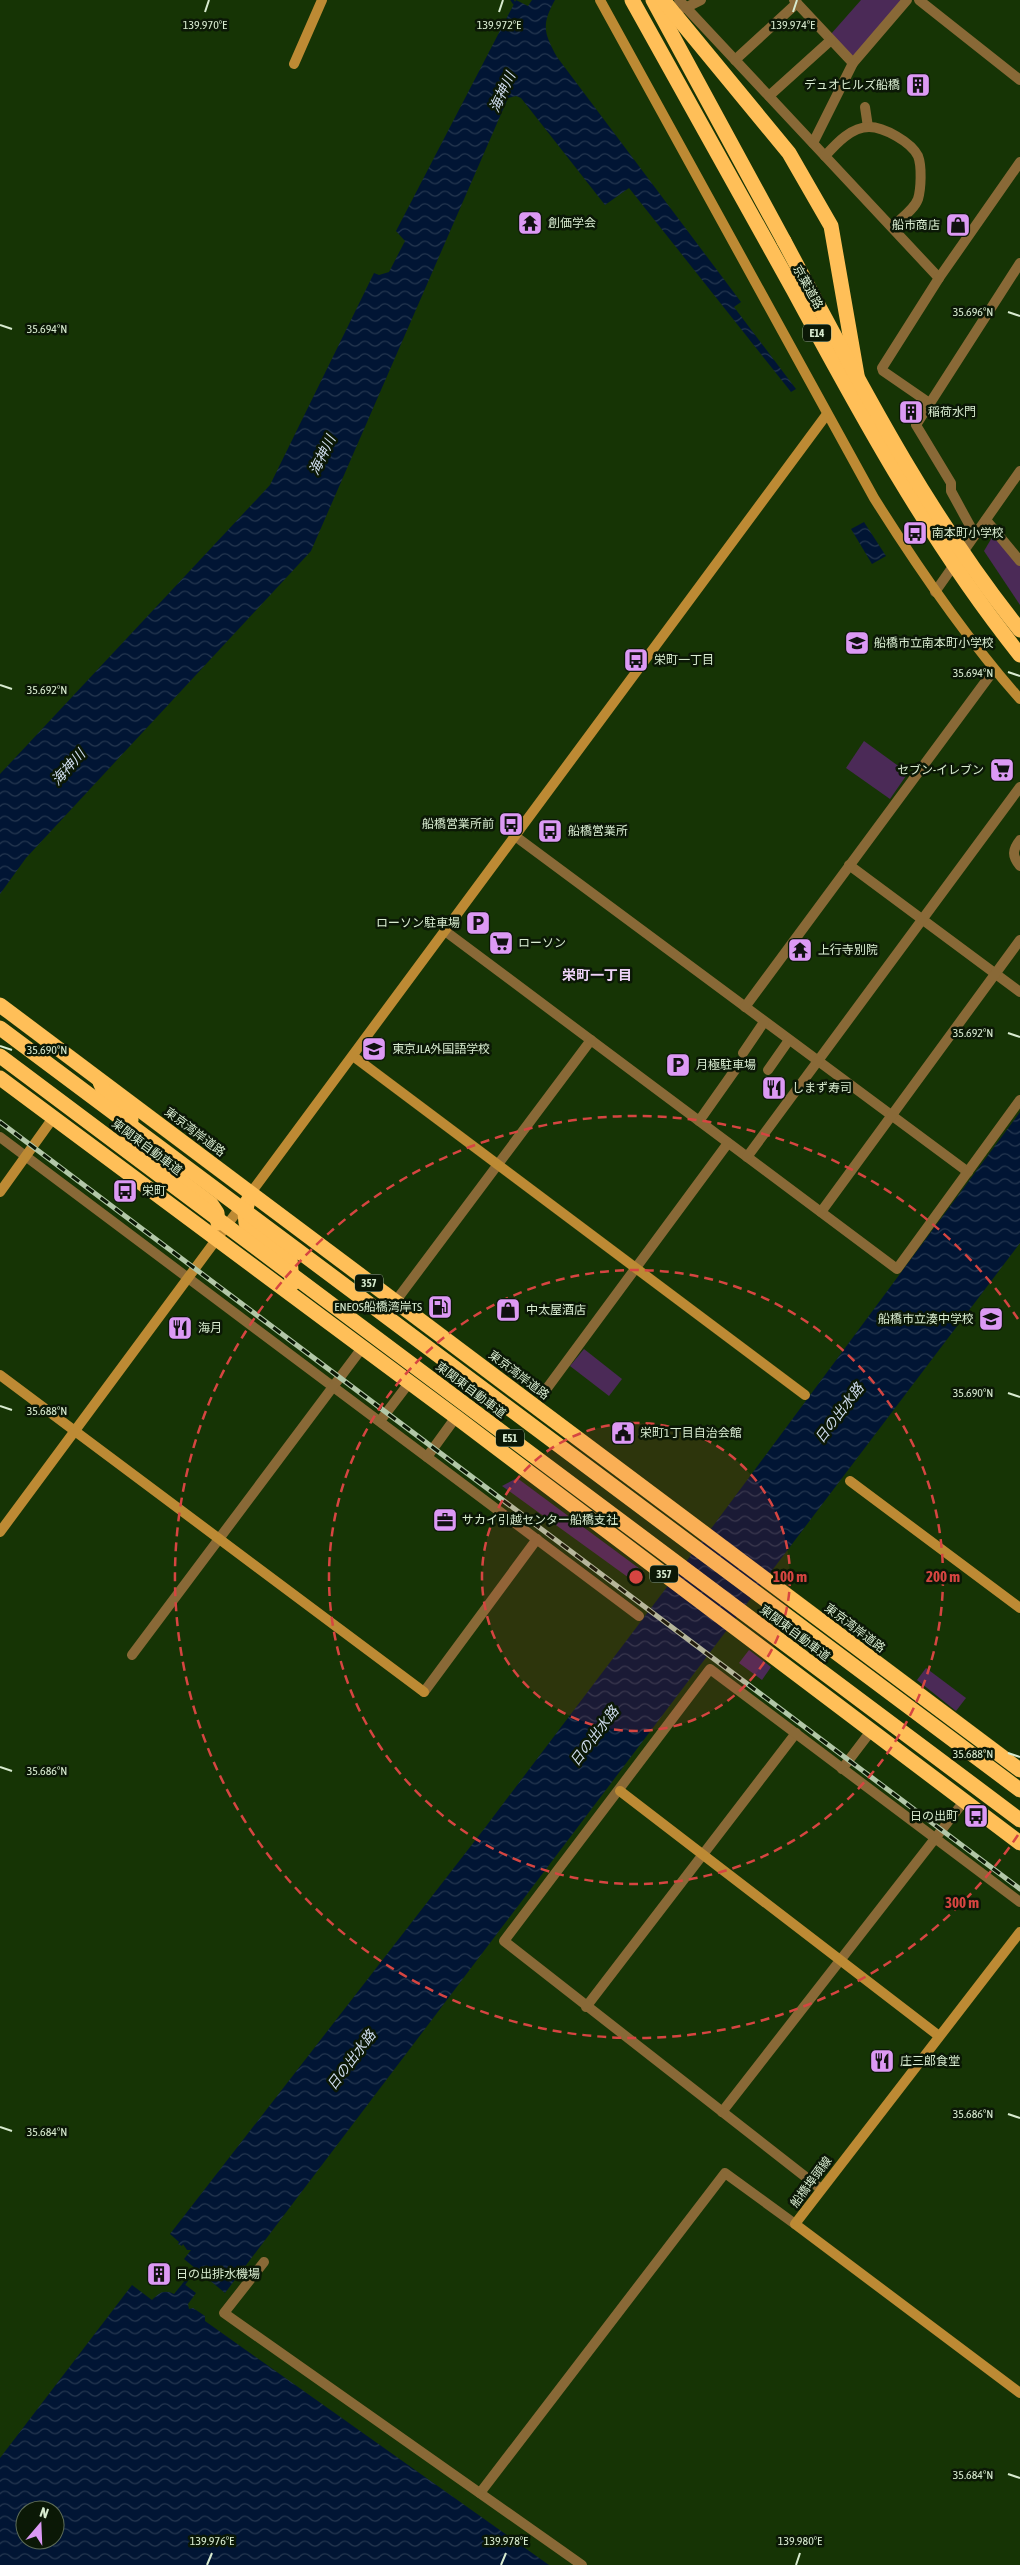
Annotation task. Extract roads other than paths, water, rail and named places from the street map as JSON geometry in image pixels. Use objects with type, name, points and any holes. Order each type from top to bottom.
[{"type":"highway","name":"京葉道路","points":[[632,0],[869,429],[912,503],[956,570],[1020,655]]},
{"type":"highway","name":"京葉道路","points":[[653,0],[858,376],[926,494],[969,562],[1020,630]]},
{"type":"highway","points":[[663,0],[789,153],[831,226],[858,376]]},
{"type":"highway","name":"東京湾岸道路","points":[[0,1005],[1020,1770]]},
{"type":"highway","name":"東関東自動車道","points":[[0,1028],[1020,1790]]},
{"type":"highway","name":"東関東自動車道","points":[[0,1056],[1020,1820]]},
{"type":"highway","name":"357","points":[[0,1078],[456,1417],[1020,1843]]},
{"type":"highway","points":[[99,1078],[106,1096],[131,1120],[127,1133],[129,1141],[211,1204],[218,1213],[216,1240]]},
{"type":"highway","points":[[250,1192],[245,1213],[246,1223],[290,1257],[292,1285],[341,1326],[343,1334]]},
{"type":"street","points":[[294,64],[322,0]]},
{"type":"street","points":[[600,0],[874,498],[935,592],[994,670],[1020,699]]},
{"type":"street","points":[[682,4],[701,0]]},
{"type":"street","points":[[813,143],[853,63],[907,0]]},
{"type":"street","points":[[918,0],[1020,80]]},
{"type":"street","points":[[735,60],[796,1],[853,63]]},
{"type":"street","points":[[682,4],[939,278]]},
{"type":"street","points":[[769,96],[831,40]]},
{"type":"street","points":[[865,107],[868,127]]},
{"type":"street","points":[[825,156],[844,136],[868,127],[893,132],[918,156],[920,177],[918,199],[910,211],[892,227]]},
{"type":"street","points":[[928,402],[882,369],[939,278],[1020,162]]},
{"type":"street","points":[[975,535],[951,491],[951,484],[916,427],[928,402],[1020,263]]},
{"type":"street","points":[[0,1532],[827,414]]},
{"type":"street","points":[[935,592],[1020,471]]},
{"type":"street","points":[[986,520],[1020,561]]},
{"type":"street","points":[[745,1007],[994,670]]},
{"type":"street","points":[[747,1157],[1020,788]]},
{"type":"street","points":[[515,836],[968,1172]]},
{"type":"street","points":[[1020,840],[1014,848],[1013,854],[1020,866]]},
{"type":"street","points":[[849,865],[1020,992]]},
{"type":"street","points":[[445,931],[897,1269],[1020,1100]]},
{"type":"street","points":[[821,1212],[1020,940]]},
{"type":"street","points":[[743,1053],[764,1022]]},
{"type":"street","points":[[395,1302],[590,1040]]},
{"type":"street","points":[[768,1070],[789,1040]]},
{"type":"street","points":[[353,1056],[805,1395]]},
{"type":"street","points":[[699,1121],[735,1070]]},
{"type":"street","points":[[0,1192],[53,1118]]},
{"type":"street","points":[[0,1137],[639,1616]]},
{"type":"street","points":[[542,1395],[637,1269],[728,1143]]},
{"type":"street","points":[[132,1655],[362,1348]]},
{"type":"street","points":[[0,1375],[424,1692],[537,1539]]},
{"type":"street","points":[[380,1421],[409,1383]]},
{"type":"street","points":[[427,1456],[456,1417]]},
{"type":"street","points":[[850,1481],[1020,1608]]},
{"type":"street","points":[[821,2189],[586,2007],[504,1940],[620,1791],[710,1669],[1020,1902]]},
{"type":"street","points":[[842,1769],[872,1731]]},
{"type":"street","points":[[586,2007],[796,1733]]},
{"type":"street","points":[[620,1791],[939,2036]]},
{"type":"street","points":[[722,2112],[965,1800]]},
{"type":"street","name":"船橋埠頭線","points":[[1020,1932],[795,2224],[1020,2393]]},
{"type":"street","points":[[480,2493],[725,2173],[795,2224]]},
{"type":"street","points":[[264,2262],[224,2314],[582,2565]]},
{"type":"water","name":"海神川","points":[[516,0],[528,6],[532,0],[555,0],[548,16],[546,29],[549,41],[557,57],[741,302],[734,307],[796,389],[791,392],[629,188],[605,205],[521,98],[516,96],[508,98],[311,551],[26,858],[0,894],[0,774],[270,485],[374,273],[379,275],[389,272],[405,241],[396,231]]},
{"type":"water","points":[[864,522],[886,556],[872,564],[851,529]]},
{"type":"water","points":[[1020,1112],[1020,1243],[225,2293],[184,2259],[191,2250],[187,2250],[183,2244],[182,2246],[178,2244],[179,2242],[170,2234],[484,1829],[713,1526]]},
{"type":"water","points":[[183,2283],[196,2293],[188,2304],[189,2309],[193,2308],[205,2316],[205,2321],[549,2565],[0,2565],[0,2458],[132,2285],[152,2300],[157,2295],[167,2292],[174,2294]]},
{"type":"waterway","name":"日の出水路","points":[[184,2284],[196,2267]]},
{"type":"railway","points":[[0,1122],[1020,1889]]},
{"type":"place","name":"デュオヒルズ船橋","points":[[918,85]]},
{"type":"place","name":"創価学会","points":[[530,223]]},
{"type":"place","name":"船市商店","points":[[958,225]]},
{"type":"place","name":"稲荷水門","points":[[911,412]]},
{"type":"place","name":"南本町小学校","points":[[915,533]]},
{"type":"place","name":"船橋市立南本町小学校","points":[[857,643]]},
{"type":"place","name":"栄町一丁目","points":[[636,660]]},
{"type":"place","name":"セブン-イレブン","points":[[1002,770]]},
{"type":"place","name":"船橋営業所前","points":[[511,824]]},
{"type":"place","name":"船橋営業所","points":[[550,831]]},
{"type":"place","name":"ローソン駐車場","points":[[478,923]]},
{"type":"place","name":"ローソン","points":[[501,943]]},
{"type":"place","name":"上行寺別院","points":[[800,950]]},
{"type":"place","name":"東京JLA外国語学校","points":[[374,1049]]},
{"type":"place","name":"月極駐車場","points":[[678,1065]]},
{"type":"place","name":"しまず寿司","points":[[774,1088]]},
{"type":"place","name":"栄町","points":[[125,1191]]},
{"type":"place","name":"ENEOS船橋湾岸TS","points":[[440,1307]]},
{"type":"place","name":"中太屋酒店","points":[[508,1310]]},
{"type":"place","name":"船橋市立湊中学校","points":[[991,1319]]},
{"type":"place","name":"海月","points":[[180,1328]]},
{"type":"place","name":"栄町1丁目自治会館","points":[[623,1433]]},
{"type":"place","name":"サカイ引越センター船橋支社","points":[[445,1520]]},
{"type":"place","name":"日の出町","points":[[976,1816]]},
{"type":"place","name":"庄三郎食堂","points":[[882,2061]]},
{"type":"place","name":"日の出排水機場","points":[[159,2274]]},
{"type":"district","name":"栄町一丁目","points":[[597,975]]}]
